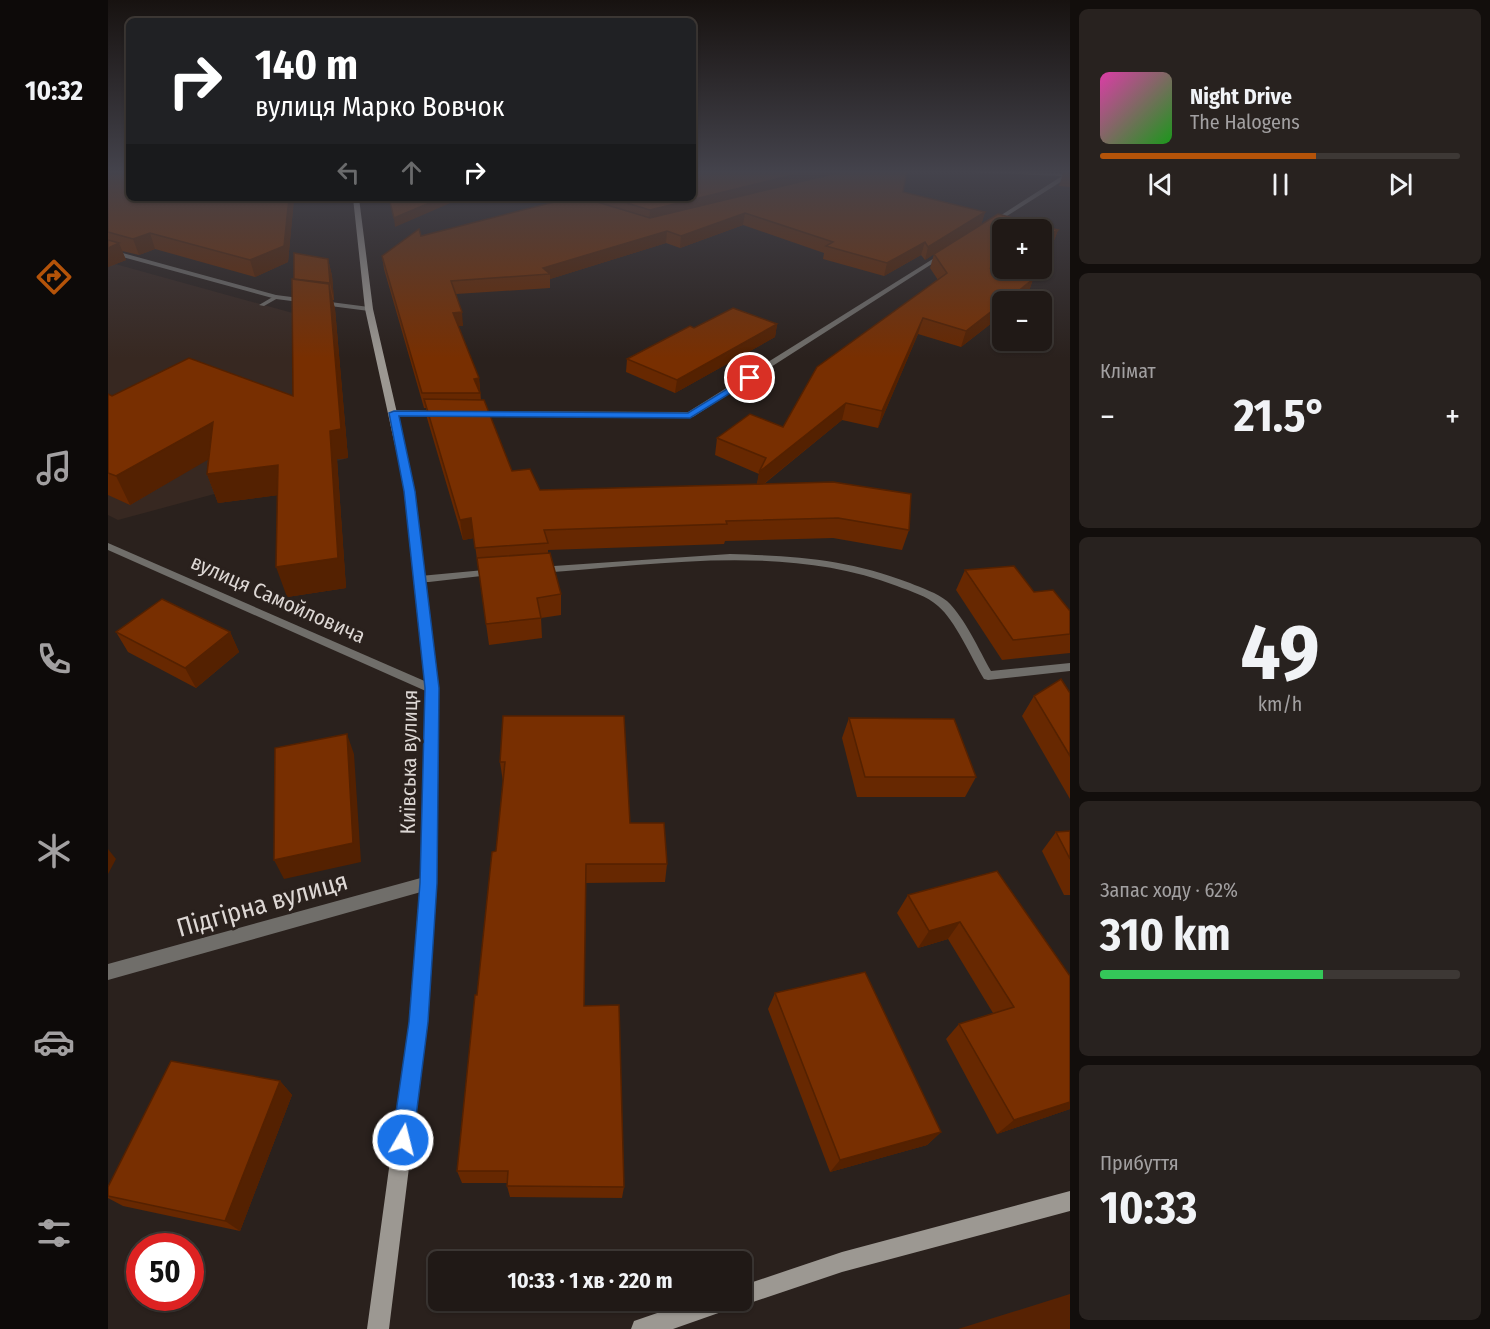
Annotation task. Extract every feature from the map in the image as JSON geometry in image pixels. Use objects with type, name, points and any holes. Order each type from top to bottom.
[{"type":"main road","name":"Київська вулиця","points":[[360,233],[369,309],[410,491],[432,688],[428,883],[418,1022],[378,1329]]},
{"type":"main road","points":[[752,1292],[842,1262],[1070,1201]]},
{"type":"main road","points":[[642,1329],[695,1311]]},
{"type":"street","points":[[108,251],[276,297],[369,309]]},
{"type":"street","points":[[468,414],[690,416],[949,251]]},
{"type":"street","points":[[262,305],[276,297]]},
{"type":"street","points":[[394,413],[456,414]]},
{"type":"street","name":"вулиця Самойловича","points":[[108,546],[432,688]]},
{"type":"street","points":[[420,579],[448,579],[463,574],[692,559],[797,559],[848,566],[887,576],[944,604],[988,676],[1070,667]]},
{"type":"street","name":"Підгірна вулиця","points":[[108,972],[428,883]]},
{"type":"shaded area","points":[[108,262],[336,325],[348,458],[118,520],[108,515]]},
{"type":"shaded area","points":[[1070,1294],[1070,1329],[958,1329]]},
{"type":"building","points":[[112,233],[150,233],[133,239]]},
{"type":"building","points":[[150,233],[285,233],[284,246],[250,260]]},
{"type":"building","points":[[413,233],[420,233],[421,236],[433,233],[660,233],[543,268],[550,274],[451,281],[462,312],[453,313],[479,378],[474,379],[480,393],[422,393],[382,256]]},
{"type":"building","points":[[673,233],[689,233],[681,236]]},
{"type":"building","points":[[806,233],[951,233],[928,247],[925,242],[887,263],[826,246],[833,242]]},
{"type":"building","points":[[968,233],[992,233],[992,279],[1033,279],[1018,291],[992,291],[992,311],[966,331],[923,318],[882,411],[846,403],[759,472],[766,458],[717,438],[750,414],[783,427],[817,367],[947,273],[934,254]]},
{"type":"building","points":[[108,240],[119,243],[108,248]]},
{"type":"building","points":[[294,253],[328,259],[330,283],[294,279]]},
{"type":"building","points":[[292,279],[329,284],[341,429],[330,431],[338,558],[276,567],[278,465],[207,474],[213,422],[116,476],[108,473],[108,394],[112,396],[189,358],[293,396]]},
{"type":"building","points":[[733,308],[777,324],[677,380],[627,359],[690,326],[694,328]]},
{"type":"building","points":[[424,399],[484,400],[512,471],[530,469],[540,490],[833,482],[911,494],[909,530],[838,518],[726,521],[727,524],[544,530],[548,543],[475,548],[471,518],[460,520]]},
{"type":"building","points":[[550,553],[561,594],[537,598],[541,618],[486,624],[477,558]]},
{"type":"building","points":[[1014,566],[1034,592],[1053,590],[1070,611],[1070,634],[1013,640],[965,570]]},
{"type":"building","points":[[162,599],[230,632],[185,668],[116,632]]},
{"type":"building","points":[[1061,679],[1070,693],[1070,756],[1034,696]]},
{"type":"building","points":[[503,716],[624,716],[630,823],[664,823],[667,864],[586,864],[584,1006],[619,1005],[624,1187],[507,1186],[508,1171],[457,1171],[475,995],[477,995],[492,852],[496,851],[505,762],[500,762]]},
{"type":"building","points":[[849,718],[954,719],[976,777],[865,777]]},
{"type":"building","points":[[347,734],[353,843],[274,860],[275,748]]},
{"type":"building","points":[[1070,831],[1070,859],[1056,832]]},
{"type":"building","points":[[997,871],[1070,976],[1070,1102],[1014,1120],[959,1024],[1014,1007],[960,922],[929,931],[908,895]]},
{"type":"building","points":[[865,972],[941,1132],[840,1160],[775,993]]},
{"type":"building","points":[[171,1061],[280,1081],[225,1221],[108,1196],[108,1187]]},
{"type":"route","points":[[403,1140],[418,1022],[428,883],[432,688],[410,491],[394,413],[690,416],[750,378]]}]
